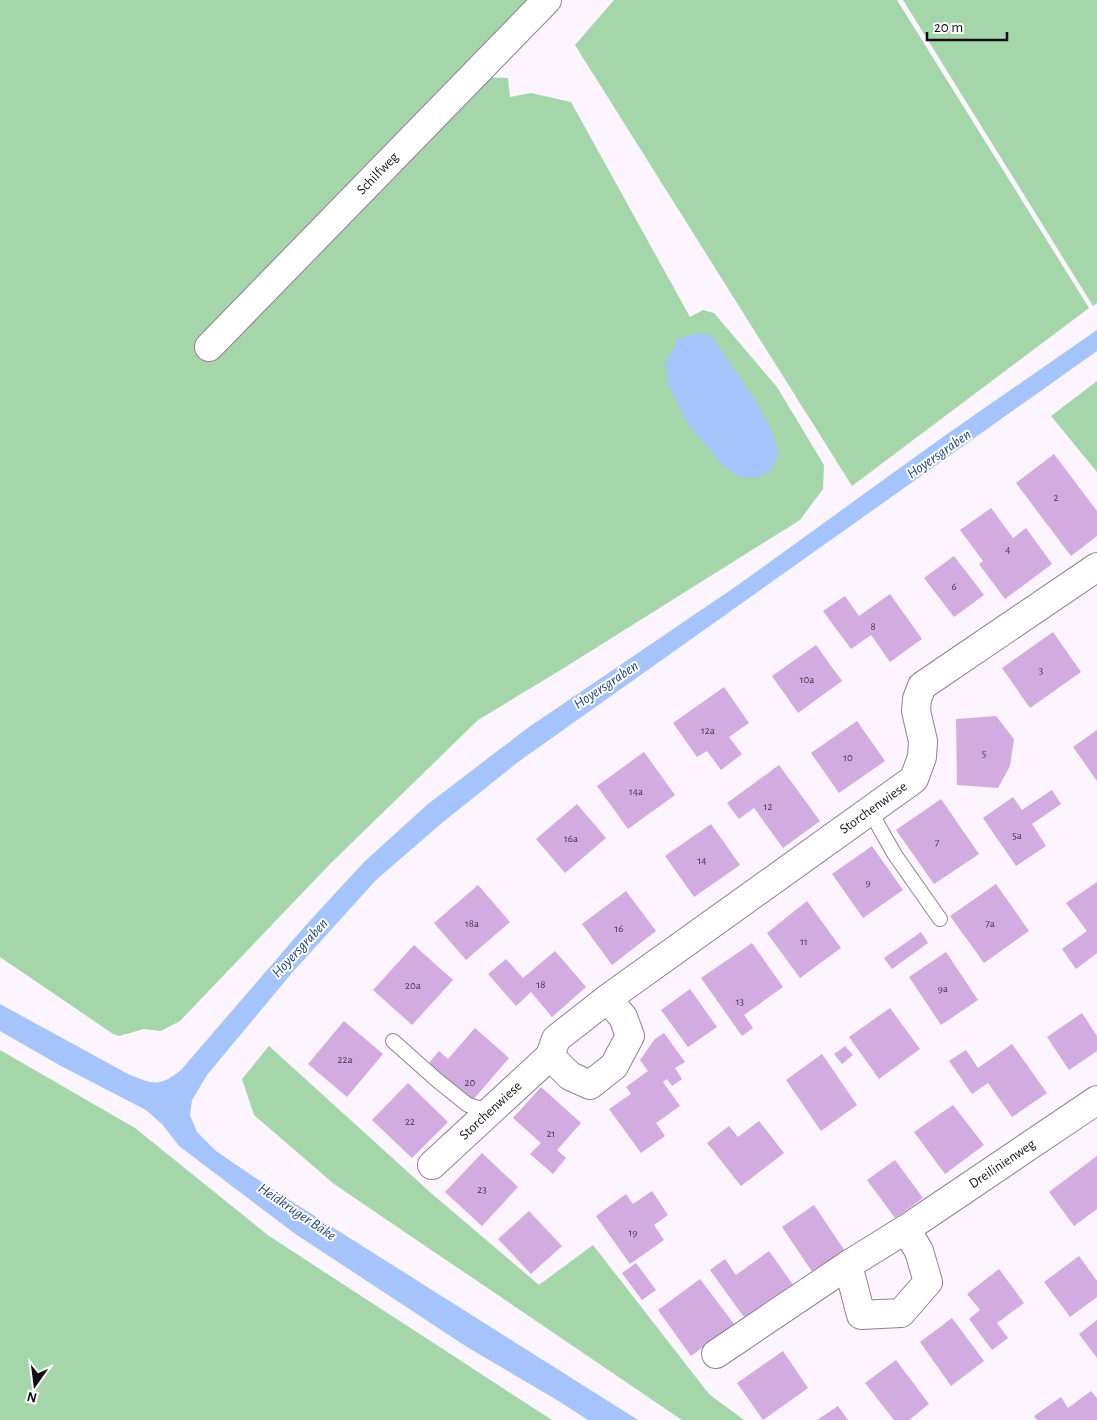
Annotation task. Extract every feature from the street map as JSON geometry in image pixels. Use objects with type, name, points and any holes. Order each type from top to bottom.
[{"type":"street","name":"Schilfweg","points":[[209,347],[547,0]]},
{"type":"street","name":"Storchenwiese","points":[[432,1165],[550,1056],[556,1038],[607,999],[914,779],[922,757],[924,741],[916,711],[917,699],[922,686],[1097,567]]},
{"type":"street","points":[[550,1056],[570,1076],[590,1085],[614,1066],[630,1036],[623,1017],[607,999]]},
{"type":"street","name":"Dreilinienweg","points":[[716,1354],[1097,1100]]},
{"type":"street","points":[[848,1265],[861,1315],[901,1313],[928,1282],[919,1251],[906,1229]]},
{"type":"lane","points":[[870,811],[896,855],[940,919]]},
{"type":"lane","points":[[393,1041],[468,1105],[489,1112]]},
{"type":"green space","points":[[0,0],[535,0],[477,77],[508,78],[510,97],[531,93],[571,102],[690,317],[703,310],[714,313],[777,387],[824,465],[823,489],[800,520],[478,720],[330,864],[180,1021],[161,1031],[144,1029],[119,1036],[113,1034],[0,957]]},
{"type":"green space","points":[[614,0],[897,0],[1089,308],[852,486],[575,45]]},
{"type":"green space","points":[[903,0],[1097,0],[1097,303],[1093,306]]},
{"type":"green space","points":[[1097,381],[1097,472],[1051,416]]},
{"type":"green space","points":[[269,1046],[431,1193],[539,1285],[593,1245],[709,1394],[744,1420],[682,1420],[334,1184],[254,1115],[242,1079]]},
{"type":"green space","points":[[0,1050],[135,1128],[269,1236],[552,1420],[0,1420]]},
{"type":"water","points":[[1097,330],[1097,351],[518,762],[443,822],[376,880],[291,974],[207,1075],[192,1100],[190,1115],[197,1132],[216,1151],[272,1189],[638,1420],[588,1420],[467,1347],[294,1233],[179,1146],[162,1124],[146,1110],[61,1066],[0,1031],[0,1004],[128,1074],[150,1082],[167,1080],[181,1070],[306,925],[364,862],[428,804],[529,727],[738,585],[940,439]]},
{"type":"water","points":[[697,333],[711,335],[754,398],[770,427],[779,453],[771,471],[756,478],[740,477],[725,468],[688,424],[669,386],[665,364],[678,339]]},
{"type":"building","points":[[1054,454],[1097,511],[1097,536],[1071,556],[1016,483]]},
{"type":"building","points":[[991,508],[1013,538],[1026,528],[1052,564],[1005,599],[979,564],[983,561],[960,530]]},
{"type":"building","points":[[954,556],[984,595],[954,617],[924,578]]},
{"type":"building","points":[[890,594],[922,639],[890,662],[871,635],[851,649],[823,611],[845,596],[859,616]]},
{"type":"building","points":[[1053,632],[1081,672],[1030,708],[1002,668]]},
{"type":"building","points":[[816,645],[842,681],[798,713],[772,676]]},
{"type":"building","points":[[724,687],[749,723],[729,737],[742,754],[721,770],[707,751],[697,757],[673,723]]},
{"type":"building","points":[[996,716],[1014,739],[1010,766],[998,788],[957,785],[956,719]]},
{"type":"building","points":[[857,721],[885,761],[839,793],[811,753]]},
{"type":"building","points":[[1097,730],[1097,781],[1073,747]]},
{"type":"building","points":[[644,752],[675,795],[628,829],[597,786]]},
{"type":"building","points":[[779,765],[820,821],[783,848],[754,808],[739,819],[727,803]]},
{"type":"building","points":[[1052,790],[1061,804],[1032,824],[1046,846],[1016,866],[983,818],[1013,797],[1022,810]]},
{"type":"building","points":[[941,799],[979,854],[934,884],[896,830]]},
{"type":"building","points":[[577,804],[606,838],[565,873],[536,839]]},
{"type":"building","points":[[711,824],[740,865],[694,897],[665,856]]},
{"type":"building","points":[[872,846],[903,890],[863,918],[832,874]]},
{"type":"building","points":[[1097,882],[1097,953],[1076,969],[1062,949],[1087,931],[1066,903]]},
{"type":"building","points":[[996,884],[1029,931],[984,963],[950,916]]},
{"type":"building","points":[[478,885],[510,922],[466,960],[434,923]]},
{"type":"building","points":[[626,891],[656,931],[612,965],[582,924]]},
{"type":"building","points":[[807,901],[841,948],[800,978],[767,933]]},
{"type":"building","points":[[921,932],[928,943],[892,969],[884,958]]},
{"type":"building","points":[[752,943],[783,987],[744,1015],[753,1028],[742,1036],[701,978]]},
{"type":"building","points":[[414,945],[453,980],[412,1025],[373,990]]},
{"type":"building","points":[[555,951],[586,987],[552,1017],[531,992],[516,1006],[488,974],[506,959],[523,978]]},
{"type":"building","points":[[946,952],[978,1000],[941,1025],[909,977]]},
{"type":"building","points":[[690,989],[717,1027],[688,1047],[661,1010]]},
{"type":"building","points":[[890,1008],[920,1049],[879,1079],[849,1037]]},
{"type":"building","points":[[1082,1013],[1097,1036],[1097,1051],[1069,1070],[1047,1037]]},
{"type":"building","points":[[344,1021],[383,1054],[347,1097],[308,1064]]},
{"type":"building","points":[[475,1028],[509,1058],[472,1101],[429,1063],[439,1051],[448,1059]]},
{"type":"building","points":[[664,1033],[685,1062],[675,1068],[682,1079],[672,1086],[667,1079],[663,1082],[680,1106],[656,1123],[665,1136],[641,1153],[609,1109],[631,1094],[626,1087],[648,1071],[640,1060],[655,1039]]},
{"type":"building","points":[[1012,1044],[1047,1093],[1012,1117],[988,1083],[972,1094],[949,1061],[966,1050],[978,1068]]},
{"type":"building","points":[[845,1046],[853,1055],[842,1064],[834,1054]]},
{"type":"building","points":[[822,1054],[857,1105],[821,1131],[786,1080]]},
{"type":"building","points":[[408,1083],[448,1122],[412,1158],[372,1120]]},
{"type":"building","points":[[541,1087],[581,1123],[557,1150],[566,1158],[553,1174],[530,1154],[541,1143],[513,1118]]},
{"type":"building","points":[[953,1105],[984,1145],[945,1174],[914,1132]]},
{"type":"building","points":[[759,1121],[784,1153],[741,1186],[707,1143],[729,1126],[738,1137]]},
{"type":"building","points":[[482,1153],[518,1187],[482,1226],[445,1192]]},
{"type":"building","points":[[1097,1156],[1097,1209],[1074,1226],[1049,1192]]},
{"type":"building","points":[[895,1160],[923,1198],[895,1218],[867,1180]]},
{"type":"building","points":[[652,1191],[668,1215],[654,1225],[664,1240],[630,1264],[596,1216],[626,1194],[633,1204]]},
{"type":"building","points":[[814,1205],[845,1251],[813,1273],[782,1227]]},
{"type":"building","points":[[529,1211],[562,1246],[531,1274],[498,1239]]},
{"type":"building","points":[[769,1251],[794,1286],[746,1320],[710,1270],[725,1259],[736,1275]]},
{"type":"building","points":[[1079,1256],[1097,1281],[1097,1297],[1070,1317],[1044,1282]]},
{"type":"building","points":[[636,1263],[656,1290],[642,1300],[622,1273]]},
{"type":"building","points":[[999,1269],[1024,1303],[997,1323],[1008,1338],[992,1350],[969,1319],[980,1310],[967,1294]]},
{"type":"building","points":[[700,1279],[734,1324],[691,1356],[658,1310]]},
{"type":"building","points":[[952,1318],[984,1361],[951,1386],[920,1342]]},
{"type":"building","points":[[1097,1320],[1097,1358],[1079,1334]]},
{"type":"building","points":[[783,1351],[808,1388],[763,1420],[737,1383]]},
{"type":"building","points":[[896,1360],[929,1404],[909,1420],[894,1420],[865,1383]]},
{"type":"building","points":[[1091,1391],[1097,1398],[1097,1420],[1037,1420],[1034,1416],[1061,1397],[1068,1408]]},
{"type":"building","points":[[838,1406],[848,1420],[817,1420]]},
{"type":"water label","name":"Hoyersgraben","points":[[939,454]]},
{"type":"water label","name":"Hoyersgraben","points":[[606,685]]},
{"type":"water label","name":"Hoyersgraben","points":[[300,948]]},
{"type":"water label","name":"Heidkruger Bäke","points":[[297,1212]]}]
